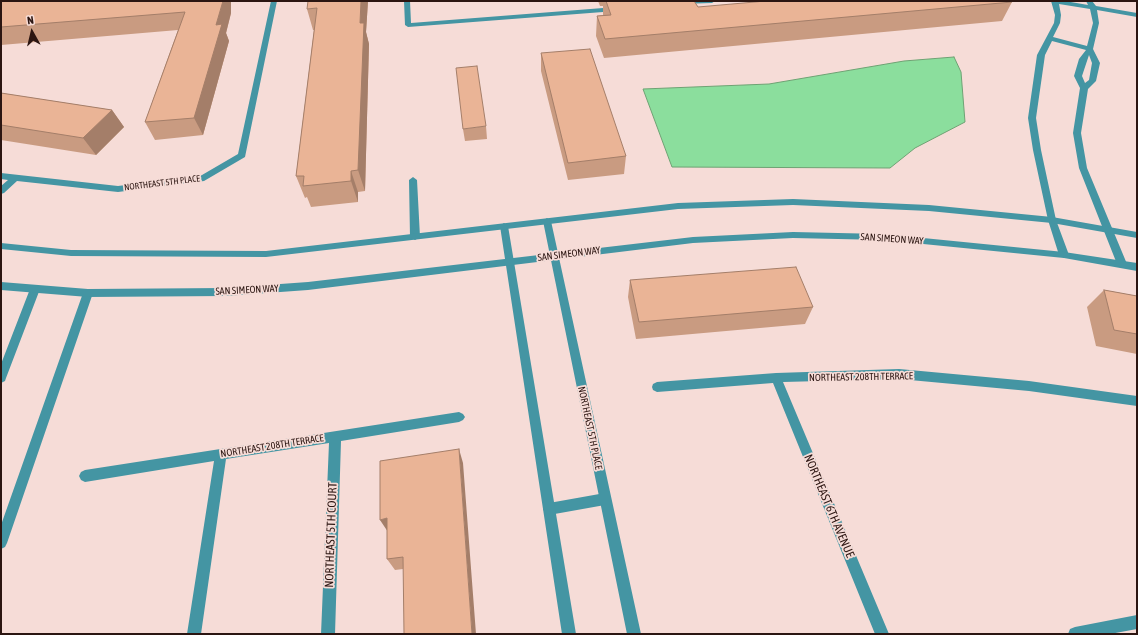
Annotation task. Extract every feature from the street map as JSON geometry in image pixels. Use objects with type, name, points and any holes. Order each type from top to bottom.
[{"type":"street","name":"NORTHEAST 5TH PLACE","points":[[1,176],[118,189],[204,178],[242,155],[274,1]]},
{"type":"street","points":[[407,1],[408,25],[620,8]]},
{"type":"street","points":[[673,4],[712,1]]},
{"type":"street","points":[[1064,255],[1052,220],[1037,150],[1032,118],[1041,55],[1057,23],[1058,15],[1055,1],[1091,4],[1137,15]]},
{"type":"street","points":[[1091,4],[1096,23],[1090,49],[1083,59],[1078,76],[1084,88],[1077,133],[1084,168],[1110,230],[1122,264]]},
{"type":"street","points":[[1050,38],[1090,49]]},
{"type":"street","points":[[1084,88],[1092,81],[1096,63],[1090,49]]},
{"type":"street","points":[[1,191],[15,178]]},
{"type":"street","points":[[413,180],[415,236]]},
{"type":"street","points":[[1,246],[70,253],[266,254],[678,206],[794,202],[929,208],[1052,220],[1137,235]]},
{"type":"street","name":"NORTHEAST 5TH PLACE","points":[[547,221],[553,256],[634,634]]},
{"type":"street","points":[[504,226],[569,634]]},
{"type":"street","name":"SAN SIMEON WAY","points":[[1,286],[88,293],[225,292],[308,286],[693,240],[793,235],[883,237],[1064,255],[1137,267]]},
{"type":"street","points":[[1,378],[35,289]]},
{"type":"street","points":[[1,543],[88,293]]},
{"type":"street","name":"NORTHEAST 208TH TERRACE","points":[[657,387],[776,378],[899,374],[1029,386],[1137,401]]},
{"type":"street","name":"NORTHEAST 6TH AVENUE","points":[[776,378],[882,634]]},
{"type":"street","name":"NORTHEAST 208TH TERRACE","points":[[85,476],[459,417]]},
{"type":"street","name":"NORTHEAST 5TH COURT","points":[[328,634],[335,436]]},
{"type":"street","points":[[194,634],[221,454]]},
{"type":"street","points":[[549,509],[605,499]]},
{"type":"street","points":[[1075,634],[1137,622]]},
{"type":"shaded area","points":[[954,57],[961,72],[965,122],[915,148],[890,168],[672,167],[643,89],[769,84],[904,61]]},
{"type":"building","points":[[1,1],[223,1],[216,25],[222,24],[194,118],[145,122],[185,12],[1,27]]},
{"type":"building","points":[[308,1],[361,1],[360,23],[364,23],[358,170],[351,171],[351,181],[303,186],[304,176],[296,176],[317,8],[307,9]]},
{"type":"building","points":[[606,1],[694,1],[698,7],[766,1],[1012,2],[605,39],[597,16],[611,15]]},
{"type":"building","points":[[590,49],[626,156],[568,163],[541,53]]},
{"type":"building","points":[[477,66],[486,126],[463,129],[456,68]]},
{"type":"building","points":[[1,93],[112,110],[83,138],[1,125]]},
{"type":"building","points":[[796,267],[813,307],[639,322],[630,280]]},
{"type":"building","points":[[1104,290],[1137,296],[1137,334],[1114,330]]},
{"type":"building","points":[[459,449],[472,634],[404,634],[403,557],[387,559],[387,518],[380,520],[380,461]]}]
